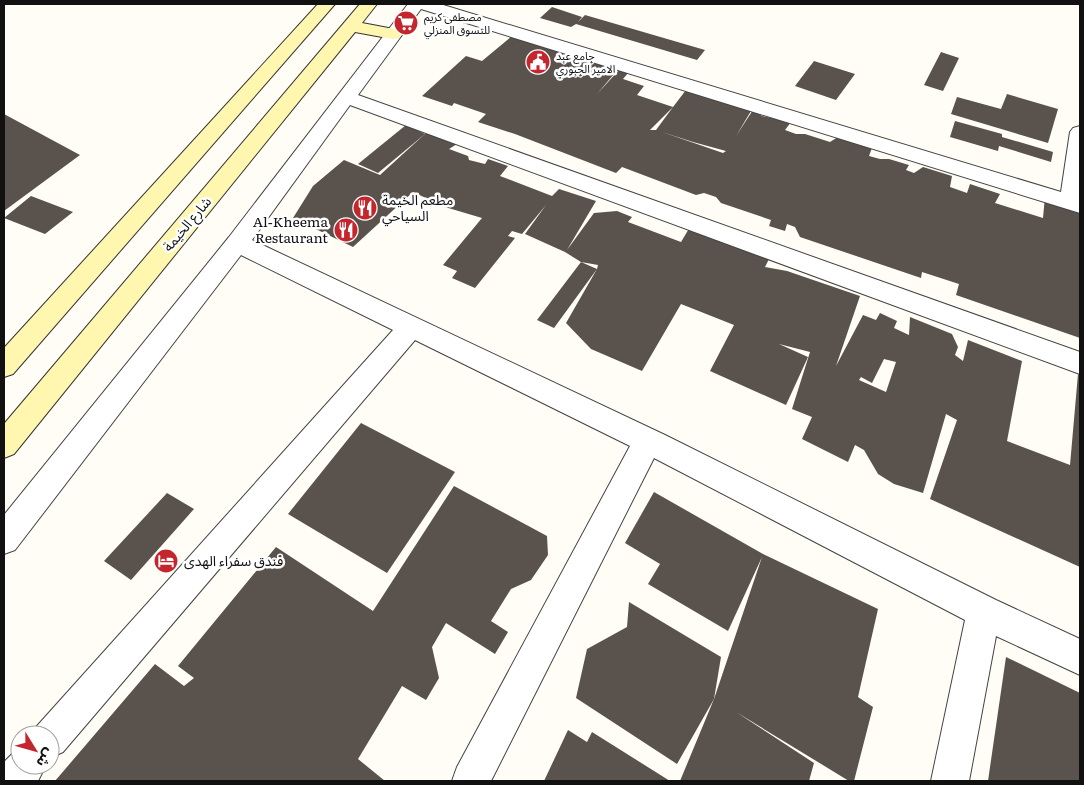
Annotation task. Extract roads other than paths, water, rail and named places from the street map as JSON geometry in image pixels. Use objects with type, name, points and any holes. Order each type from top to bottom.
[{"type":"street","points":[[4,366],[327,4]]},
{"type":"street","name":"شارع الخيمة","points":[[4,445],[369,4]]},
{"type":"street","points":[[4,539],[237,243],[416,4]]},
{"type":"street","points":[[422,4],[1076,203],[1080,132]]},
{"type":"street","points":[[351,26],[393,34]]},
{"type":"street","points":[[346,97],[1080,363]]},
{"type":"street","points":[[237,243],[648,440],[984,612],[1080,657]]},
{"type":"street","points":[[60,728],[411,327]]},
{"type":"street","points":[[471,781],[648,440]]},
{"type":"street","points":[[950,781],[984,612]]},
{"type":"place","name":"مصطفى كريم للتسوق المنزلي","points":[[406,23]]},
{"type":"place","name":"جامع عبد الامير الجبوري","points":[[538,62]]},
{"type":"place","name":"مطعم الخيمة السياحي","points":[[365,208]]},
{"type":"place","name":"Al-Kheema Restaurant","points":[[346,230]]},
{"type":"place","name":"فندق سفراء الهدى","points":[[166,561]]}]
